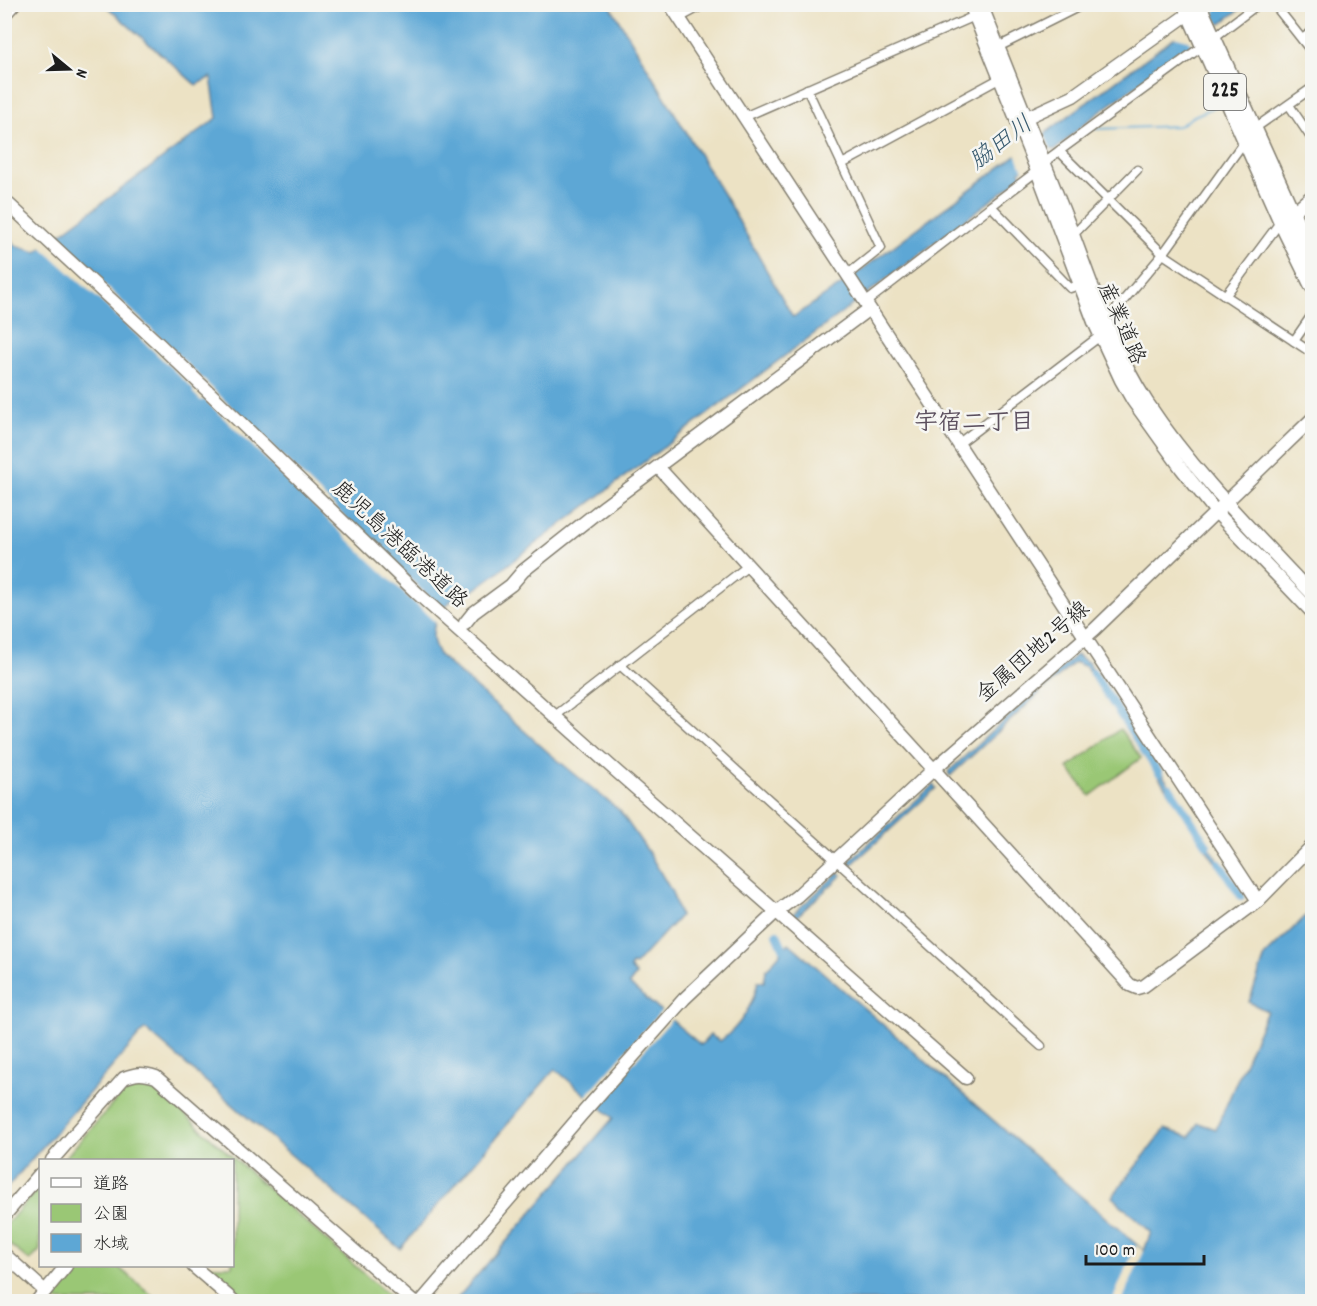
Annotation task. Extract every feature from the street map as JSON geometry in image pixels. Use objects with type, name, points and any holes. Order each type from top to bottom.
[{"type":"highway","name":"225","points":[[1195,9],[1287,217],[1312,285]]},
{"type":"highway","name":"225","points":[[1287,217],[1312,257]]},
{"type":"street","points":[[4,15],[14,4]]},
{"type":"street","points":[[670,4],[1258,901]]},
{"type":"street","points":[[679,18],[705,4]]},
{"type":"street","name":"産業道路","points":[[981,4],[998,47],[1079,285],[1100,336],[1133,400],[1181,468],[1312,594]]},
{"type":"street","points":[[998,47],[1084,4]]},
{"type":"street","points":[[465,622],[511,585],[541,556],[605,506],[659,468],[991,206],[1038,166],[1207,39],[1258,4]]},
{"type":"street","points":[[1274,4],[1312,52]]},
{"type":"street","points":[[1022,120],[1073,96],[1195,9]]},
{"type":"street","points":[[744,117],[972,10]]},
{"type":"street","name":"産業道路","points":[[972,10],[999,79],[1022,120]]},
{"type":"street","points":[[1302,39],[1312,32]]},
{"type":"street","points":[[842,164],[999,79]]},
{"type":"street","points":[[1105,320],[1163,254],[1251,133],[1312,88]]},
{"type":"street","points":[[807,89],[881,248],[848,277]]},
{"type":"street","points":[[1289,105],[1312,139]]},
{"type":"street","points":[[1059,151],[1163,254],[1312,353]]},
{"type":"street","name":"産業道路","points":[[1038,166],[1073,235],[1105,320],[1146,400],[1221,507],[1312,612]]},
{"type":"street","points":[[1073,235],[1137,170]]},
{"type":"street","points":[[1225,296],[1287,217],[1312,195]]},
{"type":"street","name":"鹿児島港臨港道路","points":[[4,200],[160,345],[375,555],[464,637],[966,1078]]},
{"type":"street","points":[[991,206],[1070,288],[1079,285]]},
{"type":"street","points":[[1294,341],[1312,315]]},
{"type":"street","points":[[958,444],[1100,336]]},
{"type":"street","name":"金属団地2号線","points":[[421,1302],[678,1006],[776,912],[786,906],[836,861],[934,769],[1095,629],[1311,424]]},
{"type":"street","points":[[659,468],[1126,981],[1137,988],[1144,986],[1258,901],[1312,846]]},
{"type":"street","points":[[555,716],[748,566]]},
{"type":"street","points":[[620,665],[1041,1046]]},
{"type":"street","points":[[54,1159],[124,1078],[136,1073],[156,1077],[413,1302]]},
{"type":"street","points":[[4,1216],[39,1175]]},
{"type":"street","points":[[4,1254],[45,1291]]},
{"type":"street","points":[[36,1302],[65,1267]]},
{"type":"street","points":[[194,1267],[235,1302]]},
{"type":"green space","points":[[1120,729],[1141,758],[1090,796],[1068,768]]},
{"type":"green space","points":[[141,1085],[155,1088],[389,1296],[388,1301],[246,1301],[204,1267],[234,1267],[234,1159],[64,1159],[126,1089]]},
{"type":"green space","points":[[39,1187],[39,1251],[30,1261],[5,1241],[5,1226]]},
{"type":"green space","points":[[77,1267],[118,1267],[159,1301],[46,1301]]},
{"type":"water","points":[[105,5],[610,5],[729,204],[793,317],[844,283],[1218,5],[1246,5],[1085,123],[1055,150],[1052,149],[1020,171],[1022,177],[473,591],[451,601],[436,622],[433,638],[439,655],[549,753],[620,811],[672,892],[680,916],[635,965],[632,964],[630,968],[636,975],[629,984],[701,1045],[710,1035],[720,1041],[740,1022],[749,1006],[758,981],[764,982],[766,970],[789,943],[1144,1251],[1151,1232],[1112,1197],[1165,1129],[1190,1137],[1198,1123],[1216,1129],[1267,1011],[1249,1002],[1265,956],[1312,910],[1312,1301],[455,1301],[613,1118],[555,1069],[400,1249],[145,1029],[5,1190],[5,235],[17,246],[36,252],[217,118],[211,77],[196,85]]},
{"type":"water","points":[[1076,655],[1089,663],[1099,680],[1097,682],[1086,667],[1075,662],[1045,689],[1042,685]]},
{"type":"water","points":[[1037,690],[1040,693],[950,776],[948,772]]},
{"type":"water","points":[[1154,762],[1176,795],[1172,797],[1151,765]]},
{"type":"water","points":[[933,785],[936,788],[849,867],[846,864]]},
{"type":"water","points":[[1202,835],[1226,872],[1223,874],[1199,838]]},
{"type":"water","points":[[839,872],[842,875],[795,918],[792,915]]},
{"type":"pier","points":[[1216,5],[1214,17],[1221,27],[1192,46],[1188,40],[1173,36]]},
{"type":"pier","points":[[1044,132],[1051,150],[1023,171],[1016,153]]},
{"type":"pier","points":[[53,236],[446,613],[438,625],[205,400],[201,401],[193,393],[193,389],[120,319],[40,246]]},
{"type":"pier","points":[[663,1009],[673,1018],[595,1106],[585,1097]]},
{"type":"pier","points":[[1136,1245],[1144,1251],[1122,1301],[1112,1301]]},
{"type":"waterway","points":[[1095,129],[1179,126],[1192,117],[1219,105]]},
{"type":"waterway","points":[[1093,673],[1159,773]]},
{"type":"waterway","points":[[1170,788],[1207,845]]},
{"type":"waterway","points":[[1219,863],[1241,896]]},
{"type":"waterway","points":[[777,934],[784,950]]},
{"type":"district","name":"宇宿二丁目","points":[[974,424]]},
{"type":"water label","name":"脇田川","points":[[1002,144]]}]
